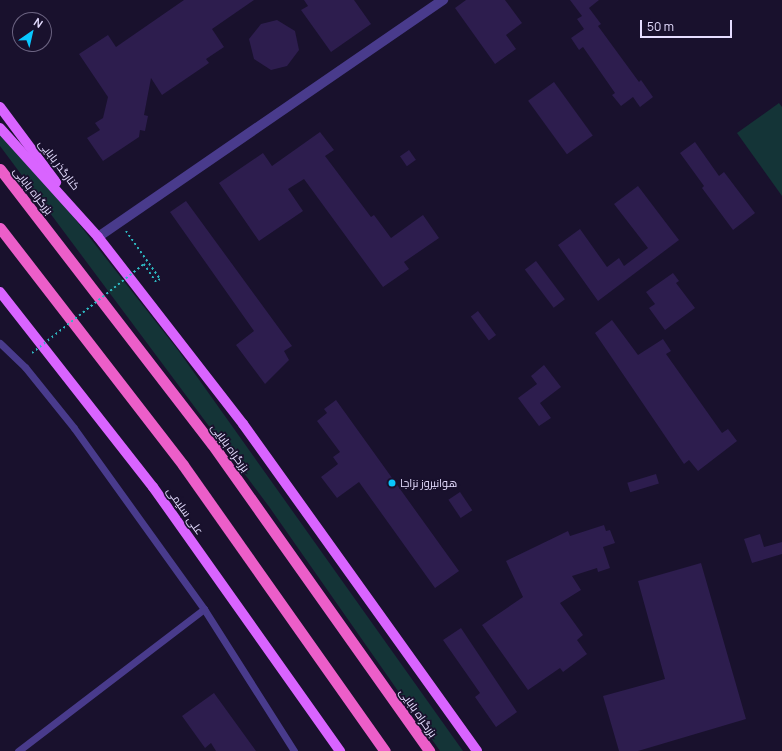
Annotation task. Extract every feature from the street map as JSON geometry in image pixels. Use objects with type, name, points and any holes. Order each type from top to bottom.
[{"type":"highway","name":"بزرگراه بابایی","points":[[0,169],[212,444],[428,751]]},
{"type":"highway","points":[[0,228],[183,465],[382,748]]},
{"type":"main road","name":"کنارگذر بابایی","points":[[0,107],[98,238]]},
{"type":"main road","points":[[0,128],[98,238],[243,424],[477,751]]},
{"type":"main road","name":"علی سلیمی","points":[[0,292],[154,487],[340,751]]},
{"type":"street","points":[[98,238],[443,0]]},
{"type":"lane","points":[[0,343],[25,368],[74,428],[204,609],[294,751]]},
{"type":"lane","points":[[18,751],[204,609]]},
{"type":"path","points":[[32,352],[144,264],[156,282],[160,280],[120,222]]},
{"type":"green space","points":[[779,103],[782,107],[782,196],[737,133]]},
{"type":"green space","points":[[0,133],[61,201],[178,350],[463,751],[440,751],[270,508],[0,146]]},
{"type":"building","points":[[184,0],[254,0],[212,29],[224,47],[206,59],[209,63],[162,95],[151,78],[144,115],[148,116],[145,131],[140,130],[139,137],[103,161],[87,138],[100,130],[95,123],[103,118],[108,97],[79,54],[108,35],[116,47]]},
{"type":"building","points":[[304,0],[354,0],[371,24],[331,52],[301,10],[308,6]]},
{"type":"building","points":[[466,0],[505,0],[522,23],[506,35],[516,49],[495,64],[455,8]]},
{"type":"building","points":[[570,0],[599,0],[589,8],[601,24],[598,26],[639,82],[641,80],[653,97],[640,107],[633,97],[621,106],[612,95],[615,93],[583,47],[579,50],[571,38],[584,29],[577,19],[582,16]]},
{"type":"building","points":[[277,20],[295,31],[299,50],[287,66],[271,70],[254,59],[249,39],[261,24]]},
{"type":"building","points":[[554,82],[593,135],[567,154],[528,101]]},
{"type":"building","points":[[320,132],[334,150],[325,156],[371,217],[374,215],[391,238],[423,215],[439,238],[404,262],[409,269],[383,287],[304,179],[288,189],[303,211],[259,241],[219,183],[263,153],[272,166]]},
{"type":"building","points":[[695,142],[719,176],[724,172],[755,213],[733,230],[702,188],[704,186],[680,153]]},
{"type":"building","points":[[409,150],[416,160],[407,166],[400,156]]},
{"type":"building","points":[[638,186],[679,240],[598,301],[558,245],[580,229],[607,267],[619,258],[624,266],[648,248],[614,204]]},
{"type":"building","points":[[186,201],[292,346],[284,351],[289,360],[265,384],[236,345],[254,331],[170,212]]},
{"type":"building","points":[[536,261],[565,299],[554,308],[525,269]]},
{"type":"building","points":[[673,273],[679,281],[676,283],[695,308],[665,330],[649,308],[655,304],[646,292]]},
{"type":"building","points":[[478,311],[496,335],[489,340],[471,316]]},
{"type":"building","points":[[612,320],[638,355],[663,339],[671,351],[666,354],[722,433],[728,429],[737,441],[698,471],[689,460],[684,464],[595,333]]},
{"type":"building","points":[[544,365],[561,387],[540,403],[551,418],[539,426],[518,398],[537,384],[531,376]]},
{"type":"building","points":[[336,400],[459,571],[435,588],[359,482],[337,498],[321,477],[338,464],[333,457],[340,452],[317,421],[327,413],[324,409]]},
{"type":"building","points":[[656,474],[659,484],[630,492],[627,483]]},
{"type":"building","points":[[460,492],[472,510],[461,518],[448,500]]},
{"type":"building","points":[[604,525],[606,531],[610,530],[615,543],[603,547],[610,568],[598,572],[597,568],[572,576],[581,590],[560,603],[583,635],[577,640],[587,654],[563,672],[560,668],[528,690],[482,625],[523,597],[506,561],[568,531],[570,536]]},
{"type":"building","points":[[760,534],[764,547],[782,542],[782,554],[752,563],[744,539]]},
{"type":"building","points":[[701,563],[746,719],[638,751],[619,751],[603,696],[665,679],[638,581]]},
{"type":"building","points":[[461,628],[517,712],[496,727],[475,697],[480,693],[443,640]]},
{"type":"building","points":[[214,693],[256,751],[216,751],[211,743],[205,748],[182,716]]},
{"type":"place","name":"هوانیروز نزاجا","points":[[392,483]]}]
